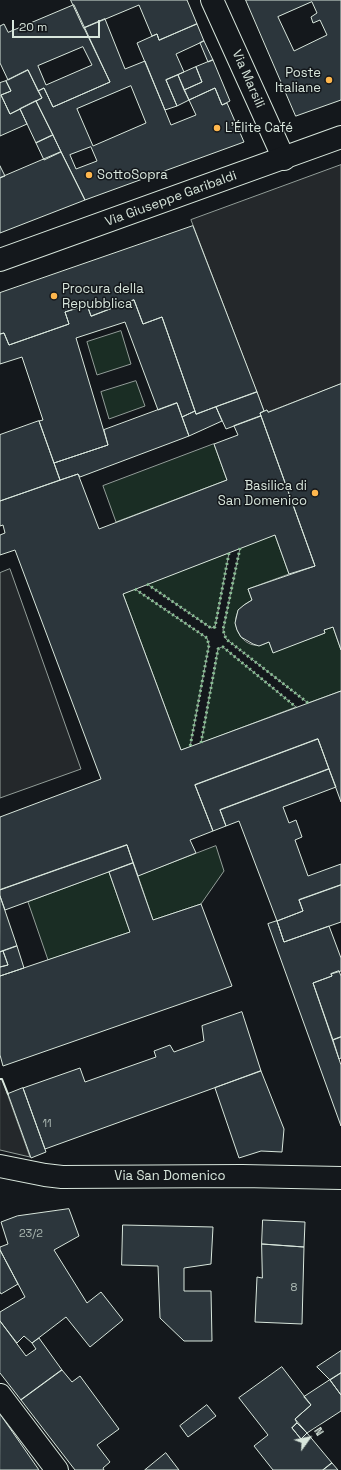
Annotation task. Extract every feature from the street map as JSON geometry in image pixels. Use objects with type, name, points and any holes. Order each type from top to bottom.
[{"type":"street","name":"Via Marsili","points":[[212,0],[284,159]]},
{"type":"street","name":"Via Giuseppe Garibaldi","points":[[0,260],[284,159],[341,137]]},
{"type":"street","name":"Via San Domenico","points":[[0,1166],[38,1174],[62,1177],[242,1176],[341,1178]]},
{"type":"street","points":[[0,1395],[58,1470]]},
{"type":"green space","points":[[121,331],[131,364],[97,375],[87,342]]},
{"type":"green space","points":[[136,381],[145,406],[109,419],[101,392]]},
{"type":"green space","points":[[214,444],[227,480],[116,522],[103,486]]},
{"type":"green space","points":[[275,535],[289,574],[248,589],[252,600],[239,610],[236,618],[237,629],[243,640],[248,643],[261,645],[269,642],[273,652],[325,633],[324,630],[333,627],[341,650],[341,691],[308,703],[226,639],[223,630],[240,548]]},
{"type":"green space","points":[[229,553],[215,627],[211,628],[147,584]]},
{"type":"green space","points":[[135,589],[207,638],[209,645],[190,747],[181,750],[123,594]]},
{"type":"green space","points":[[223,647],[296,707],[201,743],[218,649]]},
{"type":"green space","points":[[216,846],[224,871],[201,904],[153,920],[138,876]]},
{"type":"green space","points":[[109,872],[130,932],[48,960],[28,902]]},
{"type":"shaded area","points":[[341,165],[341,384],[268,412],[267,410],[264,411],[191,220]]},
{"type":"shaded area","points":[[10,569],[81,769],[0,798],[0,573]]},
{"type":"shaded area","points":[[0,1079],[2,1079],[30,1157],[0,1150]]},
{"type":"building","points":[[71,0],[187,0],[197,24],[159,40],[157,34],[152,36],[139,5],[84,28]]},
{"type":"building","points":[[246,0],[341,0],[341,100],[296,116]],"holes":[[[312,2],[317,13],[311,17],[313,23],[320,20],[327,35],[294,51],[278,17]]]},
{"type":"building","points":[[74,5],[110,82],[53,107],[44,88],[38,91],[28,70],[8,80],[0,63],[0,26],[4,24],[8,32]],"holes":[[[83,47],[92,65],[46,85],[38,66]]]},
{"type":"building","points":[[105,19],[125,69],[145,61],[171,125],[196,115],[189,100],[215,88],[222,105],[227,103],[244,142],[85,200],[36,101],[42,98],[38,91],[44,88],[53,107],[110,82],[84,28]],"holes":[[[131,86],[146,123],[93,146],[77,109]],[[91,147],[97,161],[76,169],[70,155]]]},
{"type":"building","points":[[197,24],[204,41],[176,54],[184,72],[166,80],[177,106],[165,110],[137,43],[157,34],[159,40]]},
{"type":"building","points":[[204,41],[213,60],[208,62],[200,43]]},
{"type":"building","points":[[213,60],[230,101],[222,105],[215,88],[189,100],[184,90],[202,82],[196,67]]},
{"type":"building","points":[[196,67],[202,82],[184,90],[178,75]]},
{"type":"building","points":[[28,70],[42,98],[10,114],[1,95],[11,91],[6,81]]},
{"type":"building","points":[[178,75],[189,100],[177,106],[166,80]]},
{"type":"building","points":[[6,81],[11,91],[1,95],[10,114],[20,109],[27,124],[0,136],[0,83]]},
{"type":"building","points":[[36,101],[53,135],[36,143],[20,109]]},
{"type":"building","points":[[53,135],[61,152],[44,160],[36,143]]},
{"type":"building","points":[[61,152],[85,200],[0,233],[0,178]]},
{"type":"building","points":[[0,166],[5,176],[0,178]]},
{"type":"building","points":[[193,226],[257,392],[196,414],[162,317],[143,324],[134,300],[91,316],[87,305],[65,312],[69,324],[9,345],[4,333],[0,334],[0,293]]},
{"type":"building","points":[[134,300],[143,324],[162,317],[195,411],[182,417],[177,403],[158,410],[125,322],[76,338],[108,445],[54,463],[39,421],[43,420],[22,357],[0,364],[0,334],[4,333],[9,345],[69,324],[65,312],[87,305],[91,316]]},
{"type":"building","name":"Basilica di San Domenico","points":[[341,384],[341,650],[333,627],[324,630],[325,633],[273,653],[269,642],[259,646],[253,644],[241,637],[237,630],[235,623],[238,610],[252,600],[248,589],[315,566],[260,413],[267,410],[268,412]]},
{"type":"building","points":[[257,392],[264,411],[260,413],[261,416],[226,429],[216,407]]},
{"type":"building","points":[[177,403],[189,436],[80,477],[78,474],[60,480],[54,463],[108,445],[104,430]]},
{"type":"building","points":[[216,407],[222,421],[189,436],[182,417],[195,411],[196,414]]},
{"type":"building","points":[[261,416],[315,566],[289,574],[275,535],[123,594],[181,750],[341,691],[341,802],[318,739],[195,785],[213,831],[190,840],[196,853],[138,876],[127,845],[0,890],[0,817],[101,779],[15,550],[0,555],[0,535],[5,533],[3,525],[0,526],[0,501],[78,474],[99,529],[227,480],[214,444],[238,435],[234,426]]},
{"type":"building","points":[[39,421],[60,480],[0,501],[0,435]]},
{"type":"building","points":[[318,739],[329,769],[220,810],[226,826],[213,831],[195,785]]},
{"type":"building","points":[[329,769],[336,787],[283,807],[289,823],[296,820],[302,837],[295,840],[308,876],[341,864],[341,885],[299,900],[303,911],[277,921],[239,821],[226,826],[220,810]]},
{"type":"building","points":[[127,845],[133,863],[5,910],[0,896],[0,890]]},
{"type":"building","points":[[133,863],[153,920],[201,904],[232,986],[3,1066],[0,1055],[0,976],[130,932],[109,872]]},
{"type":"building","points":[[341,885],[341,922],[284,942],[277,921],[303,911],[299,900]]},
{"type":"building","points":[[0,896],[17,946],[0,952]]},
{"type":"building","points":[[277,921],[284,942],[329,926],[341,958],[341,971],[313,983],[341,1065],[341,1126],[268,924]]},
{"type":"building","points":[[17,946],[24,968],[0,976],[0,967],[8,965],[3,951]]},
{"type":"building","points":[[3,951],[8,965],[0,967],[0,952]]},
{"type":"building","points":[[339,971],[341,976],[341,1037],[333,1040],[313,983],[332,976],[331,974]]},
{"type":"building","points":[[242,1012],[261,1071],[45,1149],[23,1088],[80,1068],[85,1082],[156,1057],[154,1051],[170,1045],[174,1052],[204,1041],[202,1026]]},
{"type":"building","points":[[341,1037],[341,1058],[339,1059],[333,1040]]},
{"type":"building","points":[[261,1071],[284,1129],[282,1152],[261,1151],[239,1158],[215,1088]]},
{"type":"building","points":[[23,1088],[46,1152],[31,1158],[8,1094]]},
{"type":"building","points":[[69,1209],[79,1236],[54,1250],[87,1303],[101,1292],[123,1320],[90,1347],[66,1317],[32,1343],[24,1336],[17,1343],[0,1321],[0,1312],[25,1297],[0,1250],[0,1247],[8,1244],[1,1222],[17,1216]]},
{"type":"building","points":[[263,1220],[305,1222],[304,1247],[262,1244]]},
{"type":"building","points":[[123,1225],[213,1227],[211,1264],[184,1268],[184,1291],[211,1291],[212,1341],[184,1341],[160,1318],[158,1266],[122,1265]]},
{"type":"building","points":[[262,1244],[304,1247],[302,1324],[255,1322],[257,1277],[262,1278]]},
{"type":"building","points":[[0,1250],[18,1284],[1,1294],[0,1292]]},
{"type":"building","points":[[0,1321],[26,1356],[36,1349],[32,1343],[39,1338],[62,1370],[21,1400],[0,1373]]},
{"type":"building","points":[[341,1351],[341,1373],[330,1380],[317,1367]]},
{"type":"building","points":[[282,1367],[311,1405],[295,1419],[297,1423],[292,1428],[301,1439],[307,1433],[332,1463],[323,1470],[273,1470],[254,1446],[268,1435],[239,1398]]},
{"type":"building","points":[[62,1370],[72,1382],[80,1376],[119,1429],[97,1445],[110,1462],[103,1468],[104,1470],[75,1470],[21,1400]]},
{"type":"building","points":[[341,1373],[341,1395],[330,1380]]},
{"type":"building","points":[[330,1380],[341,1395],[341,1411],[307,1433],[295,1419],[311,1405],[304,1397]]},
{"type":"building","points":[[207,1405],[216,1416],[188,1437],[180,1426]]},
{"type":"building","points":[[0,1414],[39,1470],[0,1470]]},
{"type":"building","points":[[297,1423],[307,1433],[301,1439],[292,1428]]},
{"type":"building","points":[[166,1453],[179,1470],[145,1470]]},
{"type":"building","points":[[332,1463],[338,1470],[323,1470]]},
{"type":"hedge","points":[[240,548],[223,630],[226,639],[308,703]]},
{"type":"hedge","points":[[147,584],[211,628],[215,627],[229,553]]},
{"type":"hedge","points":[[135,589],[207,638],[209,645],[190,747]]},
{"type":"hedge","points":[[201,743],[218,649],[223,647],[296,707]]},
{"type":"wall","points":[[0,1079],[2,1079],[8,1094]]},
{"type":"place","name":"Poste Italiane","points":[[329,80]]},
{"type":"place","name":"L'Élite Café","points":[[217,128]]},
{"type":"place","name":"SottoSopra","points":[[89,175]]},
{"type":"place","name":"Procura della Repubblica","points":[[54,296]]},
{"type":"place","name":"Basilica di San Domenico","points":[[315,493]]}]
